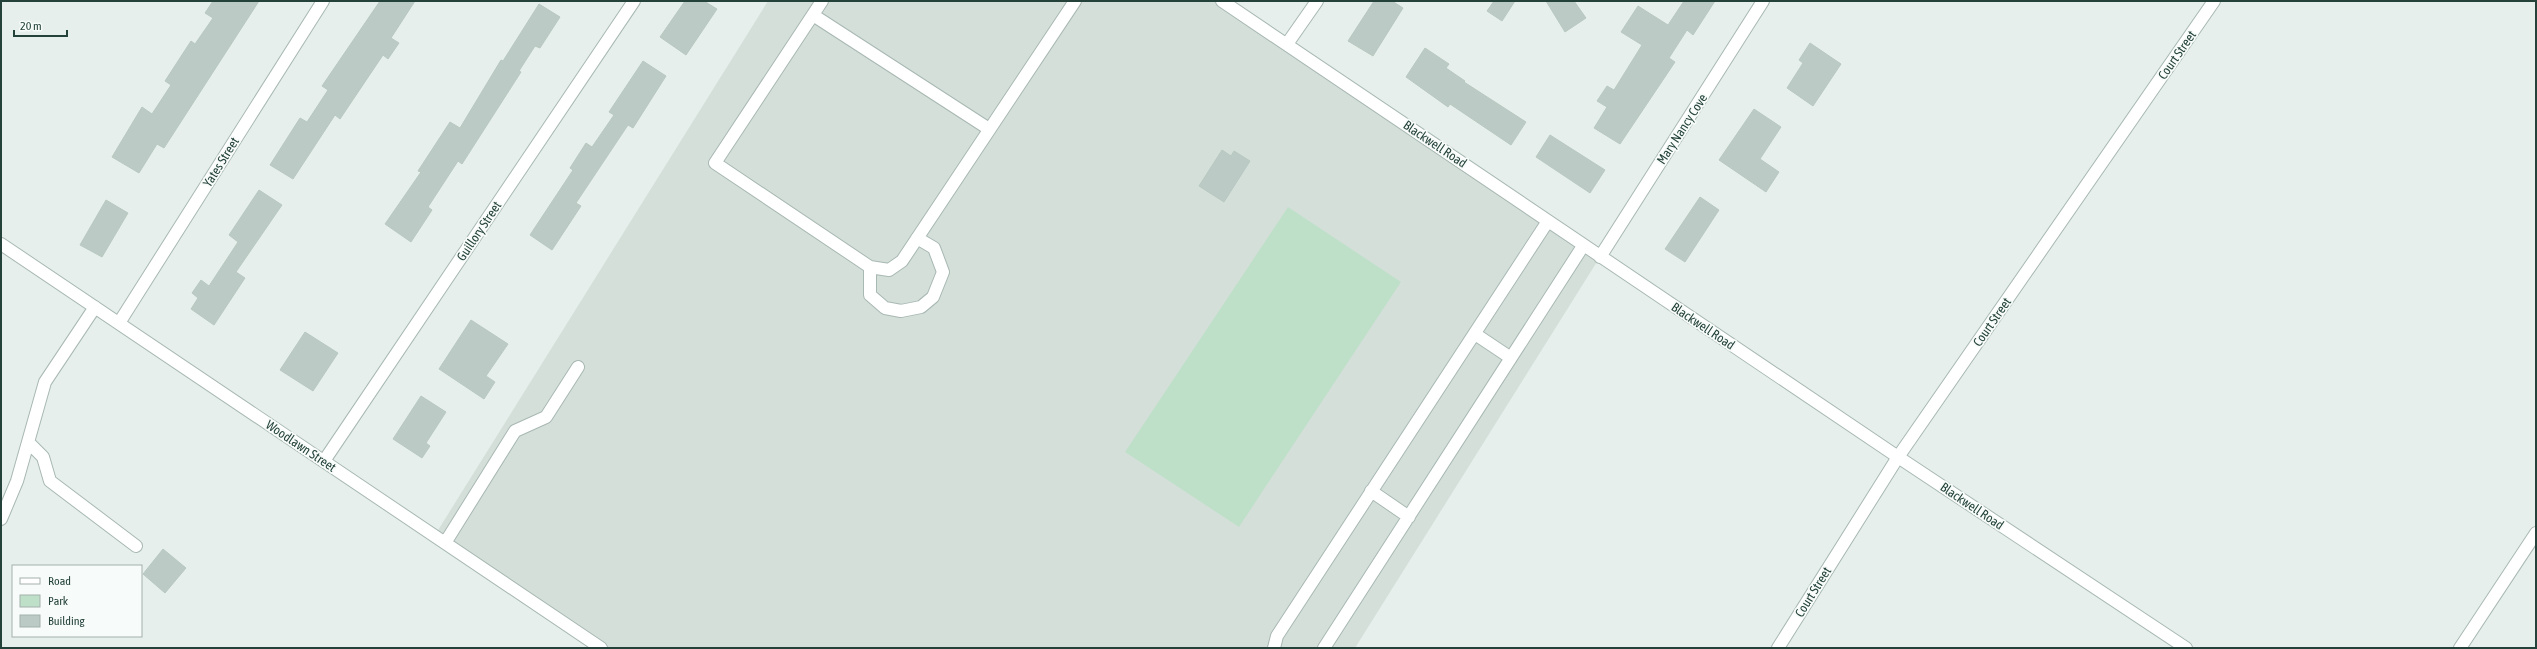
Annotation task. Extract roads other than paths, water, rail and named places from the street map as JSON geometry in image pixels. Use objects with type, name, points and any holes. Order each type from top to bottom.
[{"type":"street","name":"Yates Street","points":[[119,324],[323,1]]},
{"type":"street","name":"Guillory Street","points":[[324,461],[634,1]]},
{"type":"street","points":[[822,1],[715,163],[870,267],[889,270],[902,261],[1075,1]]},
{"type":"street","name":"Blackwell Road","points":[[1222,1],[1583,246],[2186,648]]},
{"type":"street","points":[[1287,44],[1316,1]]},
{"type":"street","name":"Mary Nancy Cove","points":[[1600,257],[1763,1]]},
{"type":"street","name":"Court Street","points":[[1778,648],[1898,457],[2214,1]]},
{"type":"street","points":[[813,15],[989,129]]},
{"type":"street","points":[[1274,648],[1277,636],[1548,221]]},
{"type":"street","points":[[870,267],[870,295],[885,308],[901,311],[921,307],[933,297],[943,272],[934,248],[917,238]]},
{"type":"street","name":"Woodlawn Street","points":[[1,244],[601,648]]},
{"type":"street","points":[[1324,648],[1583,246]]},
{"type":"street","points":[[1,519],[17,481],[45,382],[95,307]]},
{"type":"street","points":[[1474,334],[1511,358]]},
{"type":"street","points":[[445,543],[515,430],[546,417],[578,367]]},
{"type":"street","points":[[28,442],[42,457],[50,481],[136,546]]},
{"type":"street","points":[[1371,492],[1409,517]]},
{"type":"street","points":[[2460,648],[2536,533]]}]
